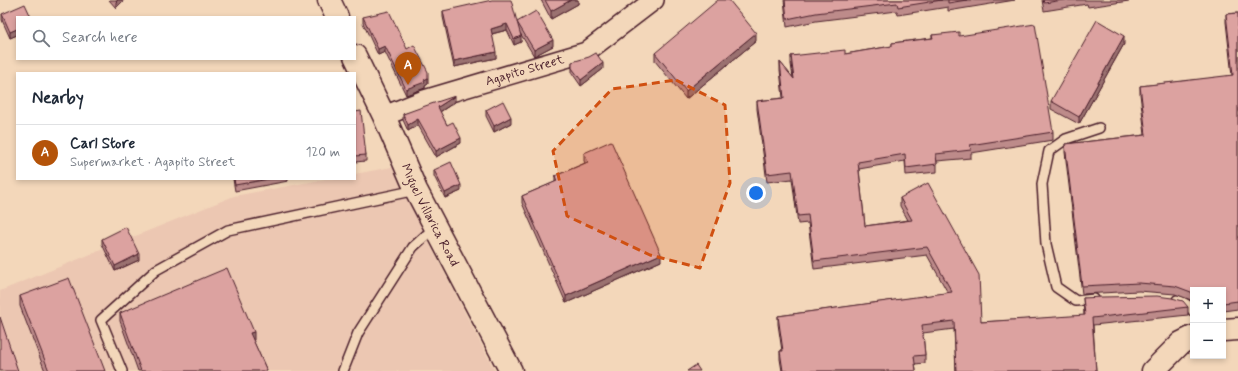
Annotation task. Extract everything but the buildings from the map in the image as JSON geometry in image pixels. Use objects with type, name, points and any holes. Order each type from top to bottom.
[{"type":"main road","points":[[329,0],[337,16]]},
{"type":"main road","name":"Miguel Villarica Road","points":[[356,58],[384,116],[416,190],[511,371]]},
{"type":"main road","points":[[1226,330],[1238,329]]},
{"type":"main road","points":[[1153,371],[1182,343],[1190,339]]},
{"type":"street","name":"Agapito Street","points":[[384,116],[424,100],[586,52],[654,0]]},
{"type":"lane","points":[[1099,128],[1066,139],[1049,151],[1042,184],[1046,244],[1056,287],[1076,301],[1106,298]]},
{"type":"lane","points":[[122,371],[101,320],[156,270],[228,230],[416,190]]},
{"type":"lane","points":[[343,371],[358,333],[413,247],[435,227]]},
{"type":"lane","points":[[1165,299],[1180,301],[1190,307]]},
{"type":"highlighted area","points":[[676,80],[725,105],[730,183],[700,268],[650,255],[567,216],[553,151],[612,89]]},
{"type":"shaded area","points":[[397,166],[426,237],[495,371],[0,371],[0,291],[234,196],[321,180],[356,180],[356,174]]},
{"type":"place","name":"Carl Store","points":[[408,85]]}]
